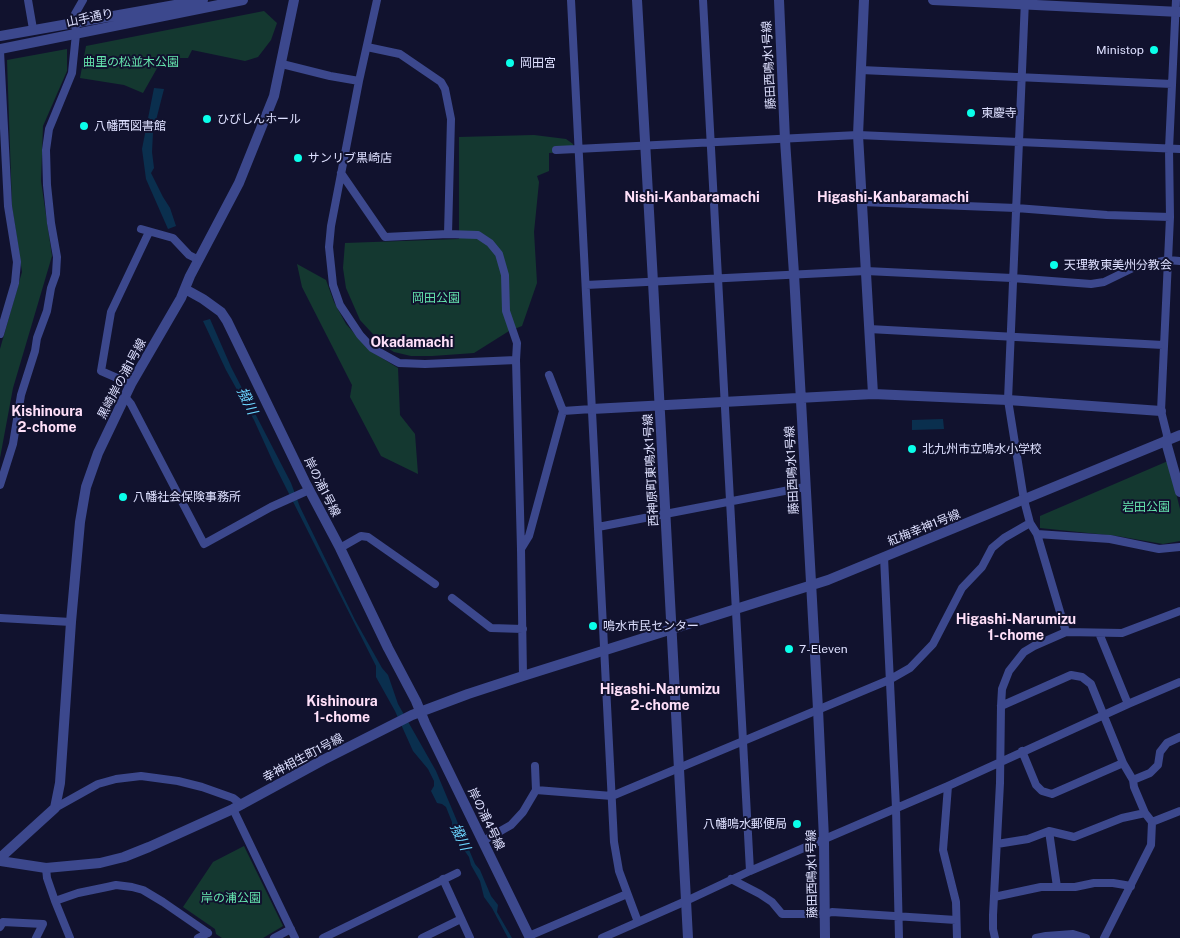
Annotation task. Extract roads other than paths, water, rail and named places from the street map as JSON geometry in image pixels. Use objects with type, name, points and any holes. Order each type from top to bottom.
[{"type":"street","points":[[28,0],[33,29]]},
{"type":"street","points":[[0,485],[13,444],[21,395],[37,338],[47,311],[51,288],[56,274],[57,257],[48,195],[46,150],[49,129],[72,73],[76,34],[75,14],[83,0]]},
{"type":"street","name":"山手通り","points":[[0,36],[175,2],[203,0]]},
{"type":"street","name":"山手通り","points":[[0,50],[243,0]]},
{"type":"street","name":"黒崎岸の浦1号線","points":[[55,808],[60,783],[80,522],[86,487],[98,452],[132,384],[184,289],[249,161],[274,96],[294,0]]},
{"type":"street","points":[[376,0],[331,226],[329,247],[333,285],[340,305],[350,323],[372,348],[400,363],[425,364],[516,360]]},
{"type":"street","points":[[571,0],[614,842],[619,871],[638,922]]},
{"type":"street","name":"西神原町東鳴水1号線","points":[[636,0],[654,282],[688,938]]},
{"type":"street","points":[[703,0],[750,870]]},
{"type":"street","name":"藤田西鳴水1号線","points":[[779,0],[785,140],[818,709],[824,839],[825,938]]},
{"type":"street","points":[[864,0],[858,135],[873,394]]},
{"type":"street","points":[[933,0],[1025,2],[1178,12]]},
{"type":"street","points":[[1176,0],[1178,12],[1169,149],[1169,313],[1163,345],[1161,411],[1168,435],[1166,442],[1179,485]]},
{"type":"street","points":[[1025,2],[1008,400],[1024,500],[1030,524],[1036,534],[1066,632]]},
{"type":"street","points":[[367,47],[400,54],[441,82],[445,89],[451,119],[448,234]]},
{"type":"street","points":[[0,50],[2,151],[17,262],[15,283],[0,334]]},
{"type":"street","points":[[282,64],[359,81]]},
{"type":"street","points":[[861,70],[1172,84]]},
{"type":"street","points":[[556,150],[858,135],[1180,149]]},
{"type":"street","points":[[341,173],[385,237],[448,234],[478,235],[490,243],[499,254],[505,275],[506,311],[517,343],[523,676]]},
{"type":"street","points":[[862,202],[1170,217]]},
{"type":"street","points":[[132,384],[101,371],[112,312],[145,230],[173,238],[189,255],[199,260]]},
{"type":"street","points":[[586,285],[866,271],[1092,284],[1104,282],[1137,266],[1168,260],[1180,260]]},
{"type":"street","name":"岸の浦1号線","points":[[184,289],[203,299],[221,312],[227,321],[305,492],[340,548],[420,712]]},
{"type":"street","points":[[869,329],[1163,345]]},
{"type":"street","points":[[521,549],[529,536],[563,411],[549,376]]},
{"type":"street","points":[[563,411],[873,394],[1008,400],[1161,411]]},
{"type":"street","points":[[126,398],[131,404],[204,544],[305,492]]},
{"type":"street","name":"紅梅幸神1号線","points":[[672,629],[828,580],[1180,436]]},
{"type":"street","points":[[598,527],[805,487]]},
{"type":"street","points":[[536,790],[612,796],[889,680],[910,668],[934,644],[962,588],[982,567],[992,548],[1004,538],[1030,524]]},
{"type":"street","points":[[1036,534],[1110,539],[1159,549],[1180,548]]},
{"type":"street","points":[[340,548],[361,536],[368,537],[435,584]]},
{"type":"street","points":[[884,558],[896,808],[898,938]]},
{"type":"street","points":[[452,598],[491,628],[523,629]]},
{"type":"street","points":[[995,938],[993,929],[1001,706],[1002,689],[1009,671],[1024,652],[1066,632],[1122,633],[1180,611]]},
{"type":"street","points":[[0,618],[71,622]]},
{"type":"street","name":"幸神相生町1号線","points":[[0,859],[46,868],[100,863],[124,857],[237,807],[323,760],[420,712],[468,694],[672,629]]},
{"type":"street","points":[[1099,634],[1128,704]]},
{"type":"street","points":[[1001,706],[1071,675],[1082,676],[1091,684],[1123,763],[1133,780],[1144,813],[1152,822],[1151,845],[1104,938]]},
{"type":"street","points":[[602,938],[750,870],[948,786],[1180,682]]},
{"type":"street","name":"岸の浦4号線","points":[[420,712],[529,937]]},
{"type":"street","points":[[1133,780],[1150,773],[1158,765],[1160,752],[1167,743],[1180,737]]},
{"type":"street","points":[[1022,752],[1036,785],[1042,791],[1052,794],[1123,763]]},
{"type":"street","points":[[483,841],[511,825],[523,812],[536,790],[535,766]]},
{"type":"street","points":[[0,859],[55,808],[98,784],[116,779],[141,776],[202,787],[233,798],[295,938]]},
{"type":"street","points":[[948,786],[943,850],[956,902],[957,938]]},
{"type":"street","points":[[1152,822],[1180,811]]},
{"type":"street","points":[[997,844],[1028,839],[1049,831],[1074,837],[1122,818],[1144,813]]},
{"type":"street","points":[[1049,831],[1057,888]]},
{"type":"street","points":[[46,868],[67,936]]},
{"type":"street","points":[[323,938],[457,873]]},
{"type":"street","points":[[731,879],[772,902],[782,914],[825,914],[832,912],[956,920]]},
{"type":"street","points":[[444,880],[470,938]]},
{"type":"street","points":[[994,897],[1041,887],[1075,887],[1094,883],[1113,883],[1130,886]]},
{"type":"street","points":[[55,901],[78,893],[116,885],[144,890],[208,933],[198,938]]},
{"type":"street","points":[[529,937],[627,894]]},
{"type":"street","points":[[422,938],[462,919]]},
{"type":"street","points":[[0,927],[3,922],[43,924],[36,938]]},
{"type":"street","points":[[274,938],[291,929]]},
{"type":"street","points":[[1036,938],[1073,934],[1086,938]]},
{"type":"water","points":[[154,88],[164,89],[153,132],[152,152],[154,168],[151,173],[170,208],[176,226],[168,229],[146,179],[142,149]]},
{"type":"water","name":"撥川","points":[[210,319],[231,367],[291,483],[300,507],[355,620],[382,668],[388,675],[398,704],[436,771],[475,864],[480,870],[491,896],[498,905],[497,912],[512,938],[508,938],[484,897],[480,881],[471,865],[469,857],[452,833],[452,822],[446,807],[437,803],[431,791],[434,781],[428,769],[413,751],[395,711],[376,677],[376,666],[203,321]]},
{"type":"water","points":[[943,419],[944,429],[912,430],[912,420]]},
{"type":"place","name":"Ministop","points":[[1154,50]]},
{"type":"place","name":"岡田宮","points":[[510,63]]},
{"type":"place","name":"東慶寺","points":[[971,113]]},
{"type":"place","name":"ひびしんホール","points":[[207,119]]},
{"type":"place","name":"八幡西図書館","points":[[84,126]]},
{"type":"place","name":"サンリブ黒崎店","points":[[298,158]]},
{"type":"place","name":"天理教東美州分教会","points":[[1054,265]]},
{"type":"place","name":"北九州市立鳴水小学校","points":[[912,449]]},
{"type":"place","name":"八幡社会保険事務所","points":[[123,497]]},
{"type":"place","name":"鳴水市民センター","points":[[593,626]]},
{"type":"place","name":"7-Eleven","points":[[789,649]]},
{"type":"place","name":"八幡鳴水郵便局","points":[[797,824]]},
{"type":"district","name":"Nishi-Kanbaramachi","points":[[692,198]]},
{"type":"district","name":"Higashi-Kanbaramachi","points":[[893,198]]},
{"type":"district","name":"Okadamachi","points":[[412,343]]},
{"type":"district","name":"Kishinoura 2-chome","points":[[47,420]]},
{"type":"district","name":"Higashi-Narumizu 1-chome","points":[[1016,628]]},
{"type":"district","name":"Higashi-Narumizu 2-chome","points":[[660,698]]},
{"type":"district","name":"Kishinoura 1-chome","points":[[342,710]]},
{"type":"park label","name":"曲里の松並木公園","points":[[131,62]]},
{"type":"park label","name":"岡田公園","points":[[436,298]]},
{"type":"park label","name":"岩田公園","points":[[1146,507]]},
{"type":"park label","name":"岸の浦公園","points":[[231,898]]}]
